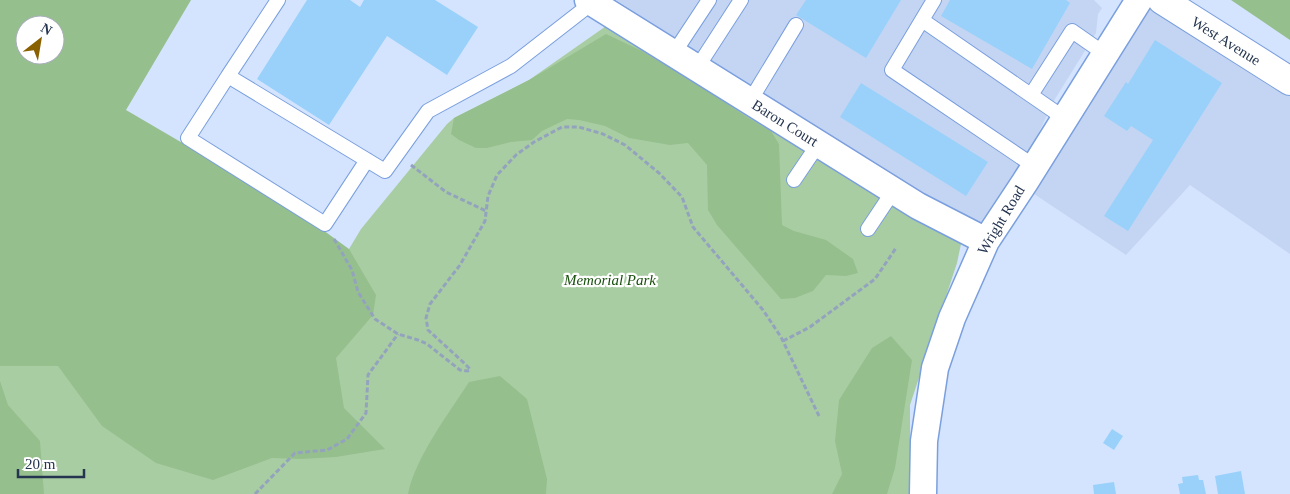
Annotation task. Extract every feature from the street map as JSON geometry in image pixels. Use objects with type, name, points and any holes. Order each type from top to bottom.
[{"type":"main road","name":"West Avenue","points":[[1162,0],[1290,81]]},
{"type":"street","name":"Wright Road","points":[[922,494],[924,441],[935,368],[952,318],[986,241],[1139,0]]},
{"type":"street","name":"Baron Court","points":[[590,2],[918,206],[986,241]]},
{"type":"lane","points":[[278,0],[188,138],[325,224],[367,160]]},
{"type":"lane","points":[[674,54],[709,0]]},
{"type":"lane","points":[[697,68],[741,0]]},
{"type":"lane","points":[[934,0],[892,70],[1034,166]]},
{"type":"lane","points":[[228,76],[385,171],[428,111],[511,66],[590,2]]},
{"type":"lane","points":[[922,20],[1064,118]]},
{"type":"lane","points":[[750,101],[796,25]]},
{"type":"lane","points":[[1030,95],[1072,31],[1105,54]]},
{"type":"lane","points":[[794,180],[819,143]]},
{"type":"lane","points":[[868,229],[894,190]]},
{"type":"path","points":[[325,224],[352,270],[358,292],[375,319],[398,334],[427,344],[460,370],[467,372],[470,370],[469,368],[428,330],[426,318],[430,304],[460,265],[485,221],[488,196],[497,175],[516,156],[534,142],[562,127],[580,127],[603,134],[625,145],[659,173],[682,197],[693,227],[763,310],[783,341],[819,416]]},
{"type":"path","points":[[397,154],[446,192],[486,211]]},
{"type":"path","points":[[783,341],[810,327],[875,279],[896,248]]},
{"type":"path","points":[[255,494],[295,452],[327,450],[347,439],[366,413],[368,375],[398,334]]},
{"type":"shaded area","points":[[616,0],[1094,0],[1102,8],[1098,14],[1096,33],[1055,99],[986,241],[819,130]]},
{"type":"shaded area","points":[[1139,0],[1290,81],[1290,254],[1190,185],[1126,255],[1022,186]]},
{"type":"green space","points":[[0,0],[191,0],[126,110],[290,206],[349,249],[376,295],[373,315],[336,358],[344,408],[385,449],[336,457],[272,458],[213,480],[156,463],[102,426],[58,366],[0,366]]},
{"type":"green space","points":[[1231,0],[1290,0],[1290,40]]},
{"type":"green space","name":"Memorial Park","points":[[609,24],[961,244],[957,263],[910,405],[910,494],[0,494],[0,352],[349,249],[361,229],[447,124],[454,118],[529,80]]},
{"type":"green space","points":[[606,34],[642,51],[771,131],[779,144],[782,225],[794,231],[826,240],[853,259],[858,273],[846,276],[826,275],[813,291],[795,298],[781,299],[717,225],[708,210],[707,165],[688,143],[670,145],[629,138],[605,126],[567,119],[542,131],[532,140],[511,142],[487,148],[476,148],[451,134],[454,118],[529,80]]},
{"type":"green space","points":[[891,336],[912,360],[895,468],[887,494],[832,494],[842,474],[835,441],[839,400],[872,348]]},
{"type":"green space","points":[[500,376],[527,399],[547,479],[546,494],[408,494],[425,451],[469,382]]},
{"type":"green space","points":[[0,381],[8,405],[40,441],[44,494],[0,494]]},
{"type":"building","points":[[307,0],[350,0],[360,7],[364,0],[435,0],[478,27],[447,75],[387,36],[329,125],[257,79]]},
{"type":"building","points":[[806,0],[901,0],[866,58],[796,15]]},
{"type":"building","points":[[950,0],[1066,0],[1070,3],[1032,69],[941,16]]},
{"type":"building","points":[[1155,40],[1222,83],[1128,231],[1104,216],[1153,140],[1131,126],[1127,131],[1104,116],[1126,82],[1128,84]]},
{"type":"building","points":[[861,83],[988,162],[966,196],[840,117]]},
{"type":"building","points":[[1112,429],[1123,436],[1114,450],[1103,443]]},
{"type":"building","points":[[1241,471],[1245,494],[1218,494],[1215,476]]},
{"type":"building","points":[[1198,475],[1199,480],[1203,480],[1206,494],[1180,494],[1178,484],[1183,483],[1182,477]]},
{"type":"building","points":[[1114,482],[1116,494],[1094,494],[1093,485]]}]
